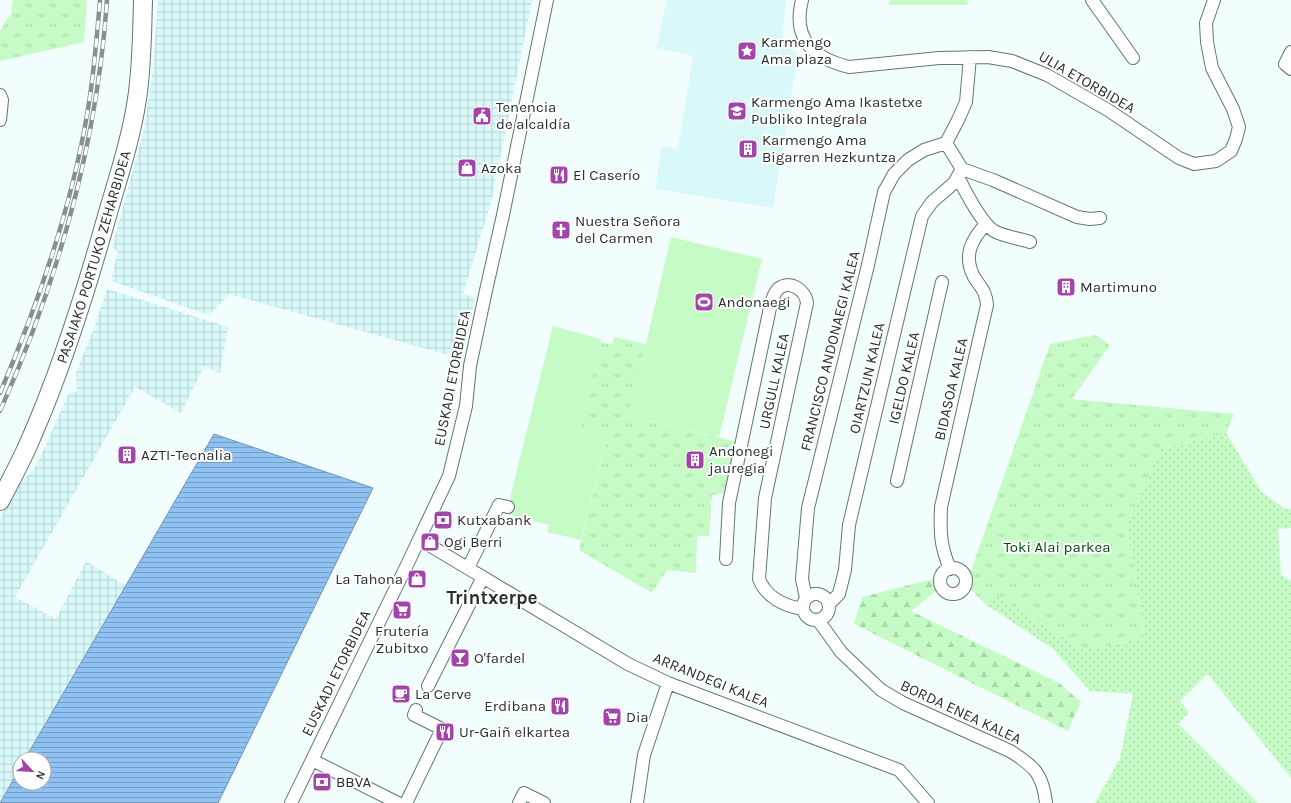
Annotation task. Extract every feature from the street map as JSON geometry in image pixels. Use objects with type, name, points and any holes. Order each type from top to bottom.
[{"type":"main road","name":"PASAIAKO PORTUKO ZEHARBIDEA","points":[[0,501],[31,438],[59,370],[103,230],[126,148],[137,100],[141,54],[143,0]]},
{"type":"street","name":"EUSKADI ETORBIDEA","points":[[291,803],[420,539],[448,476],[466,406],[470,366],[484,295],[504,215],[546,0]]},
{"type":"street","name":"ULIA ETORBIDEA","points":[[802,0],[799,21],[803,36],[809,48],[822,58],[835,64],[849,67],[939,58],[970,57],[988,57],[1012,61],[1048,75],[1108,110],[1178,158],[1194,164],[1216,161],[1231,151],[1239,127],[1233,109],[1210,62],[1206,23],[1214,0]]},
{"type":"street","points":[[1092,0],[1133,58]]},
{"type":"street","points":[[1291,52],[1286,64],[1291,69]]},
{"type":"street","points":[[970,57],[966,102],[946,143],[960,173],[967,195],[986,224],[997,232],[1030,242]]},
{"type":"street","points":[[0,95],[2,100],[0,120]]},
{"type":"street","name":"FRANCISCO ANDONAEGI KALEA","points":[[805,604],[802,579],[808,508],[868,265],[884,192],[894,174],[908,160],[924,150],[946,143]]},
{"type":"street","points":[[960,173],[993,180],[1077,216],[1090,219],[1100,218]]},
{"type":"street","name":"OIARTZUN KALEA","points":[[828,608],[839,594],[845,570],[848,525],[922,216],[932,202],[954,184],[960,173]]},
{"type":"street","name":"BIDASOA KALEA","points":[[950,568],[944,555],[940,534],[941,508],[987,305],[984,291],[974,277],[969,265],[969,254],[972,243],[977,233],[986,224]]},
{"type":"street","name":"IGELDO KALEA","points":[[897,480],[942,282]]},
{"type":"street","name":"URGULL KALEA","points":[[726,559],[729,503],[771,303],[779,288],[784,285],[790,286],[797,288],[804,293],[807,303],[765,498],[759,579],[762,587],[772,597],[798,608],[805,604]]},
{"type":"street","points":[[468,568],[499,505],[508,507]]},
{"type":"street","name":"ARRANDEGI KALEA","points":[[420,539],[628,664],[668,683],[899,770],[928,803]]},
{"type":"street","points":[[428,686],[483,577]]},
{"type":"street","points":[[828,608],[824,617],[818,620],[808,618],[805,604],[812,594],[819,594],[825,598],[842,652]]},
{"type":"street","name":"BORDA ENEA KALEA","points":[[818,620],[842,652],[881,690],[903,704],[1010,751],[1026,761],[1037,772],[1045,788],[1046,803]]},
{"type":"street","points":[[637,803],[644,755],[668,683]]},
{"type":"street","points":[[406,803],[446,731],[414,715],[416,710]]},
{"type":"street","name":"EUSKADI ETORBIDEA","points":[[312,760],[398,803]]},
{"type":"street","points":[[519,803],[524,793],[544,803]]},
{"type":"shaded area","points":[[158,0],[532,0],[491,202],[463,294],[475,297],[463,357],[452,356],[229,294],[209,315],[111,281],[118,251],[112,248],[144,129],[153,69]]},
{"type":"shaded area","name":"Karmengo Ama Ikastetxe Publiko Integrala","points":[[667,0],[786,0],[782,43],[798,54],[773,208],[655,189],[662,146],[678,149],[693,56],[656,48]]},
{"type":"shaded area","points":[[107,289],[228,327],[220,373],[204,366],[181,413],[135,387],[15,597],[56,619],[86,561],[126,586],[30,751],[12,751],[12,782],[0,802],[0,518],[15,490],[36,466],[69,393],[77,391],[76,373],[94,328]]},
{"type":"green space","points":[[13,0],[87,0],[84,42],[0,61],[0,31],[11,13]]},
{"type":"green space","points":[[889,0],[967,0],[968,5],[889,5]]},
{"type":"green space","name":"Andonaegi","points":[[671,237],[762,259],[719,437],[629,416]]},
{"type":"green space","points":[[553,326],[601,339],[580,430],[607,437],[581,540],[547,532],[549,525],[506,514]]},
{"type":"green space","name":"Toki Alai parkea","points":[[1096,335],[1110,345],[1072,399],[1234,414],[1226,433],[1161,449],[1127,524],[1145,638],[1083,650],[994,594],[985,604],[955,573],[971,571],[1050,344]]},
{"type":"green space","points":[[614,337],[646,344],[629,416],[742,443],[731,492],[712,495],[709,536],[697,536],[696,573],[667,570],[652,593],[579,550],[607,437],[580,430],[600,342],[612,345]]},
{"type":"green space","points":[[1226,433],[1261,491],[1285,509],[1291,509],[1291,528],[1278,529],[1281,575],[1291,581],[1291,778],[1208,674],[1180,701],[1189,712],[1178,724],[1258,803],[1095,803],[1120,758],[1133,694],[1090,691],[1053,649],[985,604],[994,594],[1083,650],[1145,638],[1127,524],[1161,449]]},
{"type":"green space","points":[[941,577],[936,591],[911,611],[1059,683],[1081,702],[1068,731],[854,624],[862,597]]},
{"type":"water","points":[[214,434],[373,488],[218,803],[0,803],[12,782],[12,791],[52,791],[52,751],[30,751]]},
{"type":"railway","points":[[0,393],[41,289],[73,182],[90,95],[100,0]]},
{"type":"railway","points":[[0,411],[40,311],[72,210],[94,106],[102,54],[107,0]]},
{"type":"place","name":"Karmengo Ama plaza","points":[[747,51]]},
{"type":"place","name":"Karmengo Ama Ikastetxe Publiko Integrala","points":[[737,111]]},
{"type":"place","name":"Tenencia de alcaldía","points":[[482,116]]},
{"type":"place","name":"Karmengo Ama Bigarren Hezkuntza","points":[[748,149]]},
{"type":"place","name":"Azoka","points":[[467,168]]},
{"type":"place","name":"El Caserío","points":[[559,175]]},
{"type":"place","name":"Nuestra Señora del Carmen","points":[[561,230]]},
{"type":"place","name":"Martimuno","points":[[1066,287]]},
{"type":"place","name":"Andonaegi","points":[[704,302]]},
{"type":"place","name":"AZTI-Tecnalia","points":[[127,455]]},
{"type":"place","name":"Andonegi jauregia","points":[[695,460]]},
{"type":"place","name":"Kutxabank","points":[[443,520]]},
{"type":"place","name":"Ogi Berri","points":[[430,542]]},
{"type":"place","name":"La Tahona","points":[[417,579]]},
{"type":"place","name":"Frutería Zubitxo","points":[[402,610]]},
{"type":"place","name":"O'fardel","points":[[460,658]]},
{"type":"place","name":"La Cerve","points":[[401,694]]},
{"type":"place","name":"Erdibana","points":[[560,706]]},
{"type":"place","name":"Dia","points":[[612,717]]},
{"type":"place","name":"Ur-Gaiñ elkartea","points":[[445,732]]},
{"type":"place","name":"BBVA","points":[[322,782]]},
{"type":"district","name":"Trintxerpe","points":[[492,597]]}]
